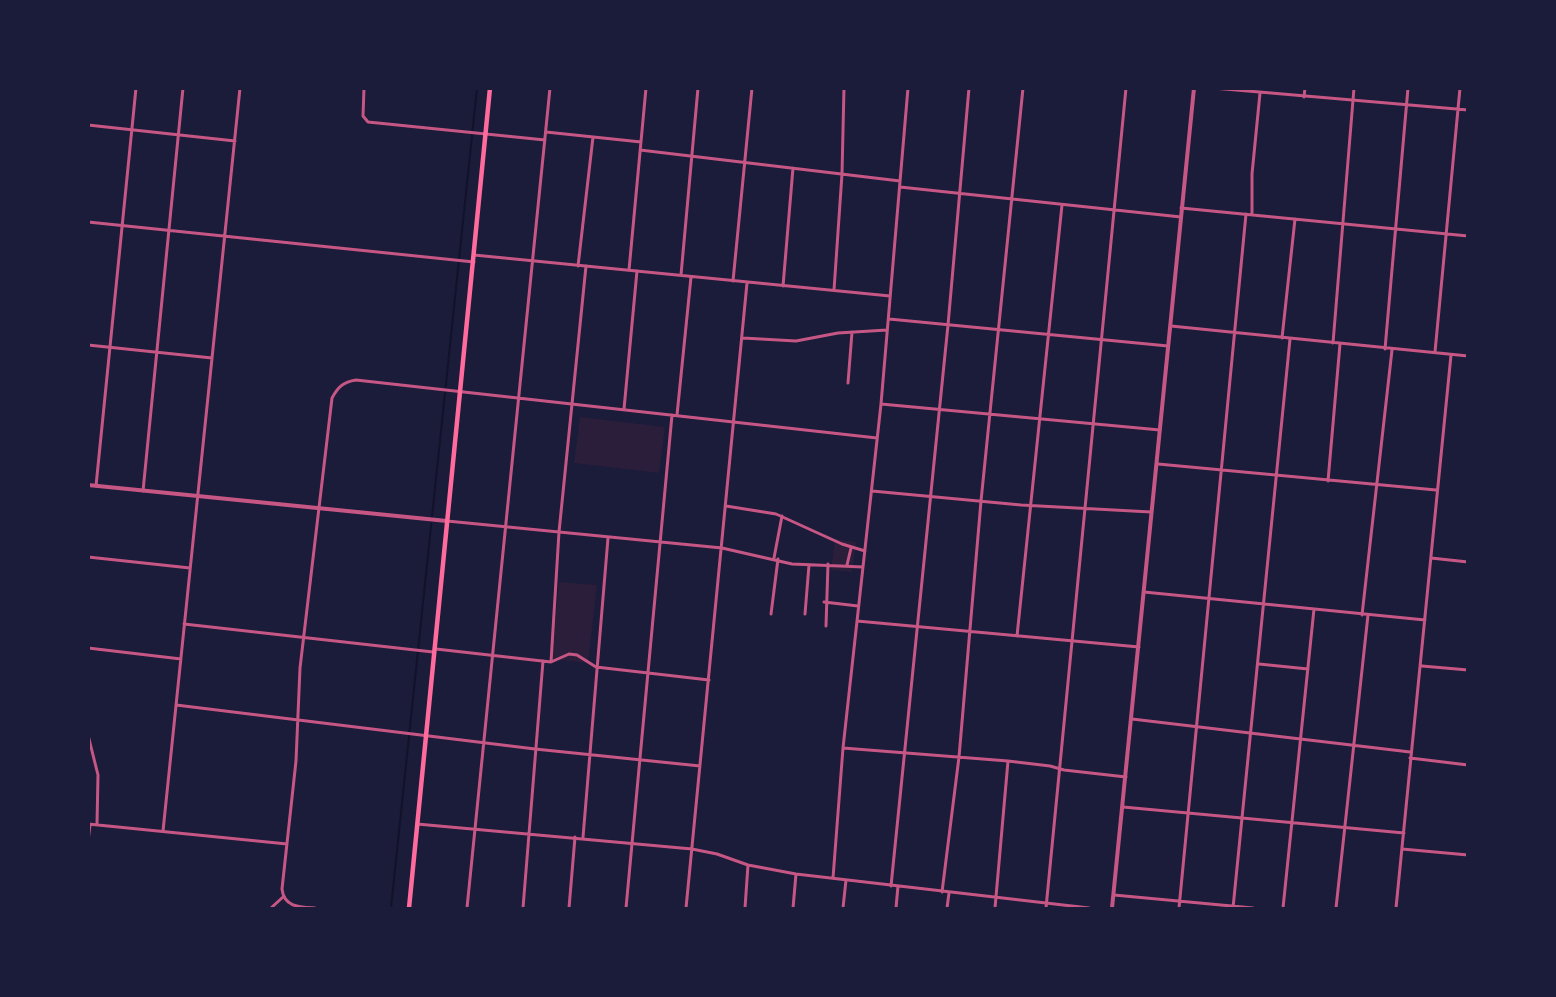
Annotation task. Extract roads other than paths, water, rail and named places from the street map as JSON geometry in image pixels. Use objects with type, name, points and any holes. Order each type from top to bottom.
[{"type":"main road","points":[[409,909],[490,88]]},
{"type":"street","points":[[96,486],[136,88]]},
{"type":"street","points":[[143,491],[183,88]]},
{"type":"street","points":[[163,831],[240,88]]},
{"type":"street","points":[[364,88],[363,116],[368,122],[545,140]]},
{"type":"street","points":[[467,909],[550,88]]},
{"type":"street","points":[[629,270],[646,88]]},
{"type":"street","points":[[681,276],[698,88]]},
{"type":"street","points":[[733,281],[752,88]]},
{"type":"street","points":[[834,290],[842,174],[844,88]]},
{"type":"street","points":[[833,878],[843,748],[881,404],[908,88]]},
{"type":"street","points":[[891,885],[948,325],[969,88]]},
{"type":"street","points":[[942,892],[958,758],[981,501],[1014,198],[1023,88]]},
{"type":"street","points":[[1046,906],[1116,210],[1126,88]]},
{"type":"street","points":[[1112,909],[1194,88]]},
{"type":"street","points":[[1213,88],[1467,110]]},
{"type":"street","points":[[1304,97],[1305,88]]},
{"type":"street","points":[[1333,343],[1354,88]]},
{"type":"street","points":[[1385,349],[1408,88]]},
{"type":"street","points":[[1435,352],[1460,88]]},
{"type":"street","points":[[1252,215],[1252,174],[1260,93]]},
{"type":"street","points":[[88,126],[235,141]]},
{"type":"street","points":[[546,132],[641,142]]},
{"type":"street","points":[[578,266],[593,137]]},
{"type":"street","points":[[640,150],[900,181]]},
{"type":"street","points":[[783,286],[793,168]]},
{"type":"street","points":[[900,187],[1180,217]]},
{"type":"street","points":[[1017,636],[1062,205]]},
{"type":"street","points":[[1181,208],[1467,236]]},
{"type":"street","points":[[1179,909],[1246,214]]},
{"type":"street","points":[[1282,338],[1295,219]]},
{"type":"street","points":[[88,222],[474,262]]},
{"type":"street","points":[[474,255],[890,296]]},
{"type":"street","points":[[551,662],[559,532],[586,266]]},
{"type":"street","points":[[624,410],[637,271]]},
{"type":"street","points":[[677,416],[691,277]]},
{"type":"street","points":[[686,909],[747,283]]},
{"type":"street","points":[[889,319],[1168,346]]},
{"type":"street","points":[[1170,326],[1467,356]]},
{"type":"street","points":[[742,338],[796,341],[852,332],[887,330]]},
{"type":"street","points":[[849,383],[852,332]]},
{"type":"street","points":[[1233,908],[1240,818],[1259,664],[1290,339]]},
{"type":"street","points":[[1328,481],[1340,344]]},
{"type":"street","points":[[88,345],[212,358]]},
{"type":"street","points":[[1362,615],[1392,350]]},
{"type":"street","points":[[1396,909],[1450,354]]},
{"type":"street","points":[[271,909],[283,897],[303,636],[332,398],[337,388],[346,382],[356,380],[877,438]]},
{"type":"street","points":[[881,404],[1040,421],[1160,430]]},
{"type":"street","points":[[626,909],[662,544],[672,415]]},
{"type":"street","points":[[1158,464],[1436,490]]},
{"type":"street","points":[[88,485],[318,510],[722,548],[792,564],[863,567]]},
{"type":"street","points":[[872,491],[1032,506],[1152,513]]},
{"type":"street","points":[[726,506],[782,516],[851,548],[865,551]]},
{"type":"street","points":[[771,614],[782,516]]},
{"type":"street","points":[[583,837],[608,538]]},
{"type":"street","points":[[847,565],[851,548]]},
{"type":"street","points":[[88,557],[190,568]]},
{"type":"street","points":[[1430,558],[1467,562]]},
{"type":"street","points":[[805,614],[809,564]]},
{"type":"street","points":[[826,626],[824,602],[828,564]]},
{"type":"street","points":[[1144,592],[1425,620]]},
{"type":"street","points":[[824,602],[859,606]]},
{"type":"street","points":[[1283,909],[1314,609]]},
{"type":"street","points":[[1336,909],[1368,615]]},
{"type":"street","points":[[857,621],[1139,647]]},
{"type":"street","points":[[184,624],[492,654],[551,662],[569,654],[577,655],[596,668],[709,680]]},
{"type":"street","points":[[88,648],[181,659]]},
{"type":"street","points":[[523,909],[543,661]]},
{"type":"street","points":[[1259,664],[1308,669]]},
{"type":"street","points":[[1421,666],[1467,670]]},
{"type":"street","points":[[176,705],[535,749],[700,766]]},
{"type":"street","points":[[1132,719],[1411,752]]},
{"type":"street","points":[[88,735],[98,775],[97,824]]},
{"type":"street","points":[[843,748],[1008,761],[1126,777]]},
{"type":"street","points":[[1410,758],[1467,765]]},
{"type":"street","points":[[995,909],[1008,761]]},
{"type":"street","points":[[1123,807],[1404,833]]},
{"type":"street","points":[[88,841],[89,824],[97,824],[286,844]]},
{"type":"street","points":[[417,824],[583,837],[692,849],[717,854],[748,865],[796,874],[1046,906],[1089,909]]},
{"type":"street","points":[[569,909],[575,837]]},
{"type":"street","points":[[1402,849],[1467,855]]},
{"type":"street","points":[[745,909],[748,865]]},
{"type":"street","points":[[794,909],[796,874]]},
{"type":"street","points":[[843,909],[846,880]]},
{"type":"street","points":[[896,909],[898,886]]},
{"type":"street","points":[[948,909],[949,893]]},
{"type":"street","points":[[1114,895],[1253,909]]},
{"type":"street","points":[[283,897],[289,904],[315,909]]},
{"type":"waterway","points":[[391,908],[477,88]]}]
